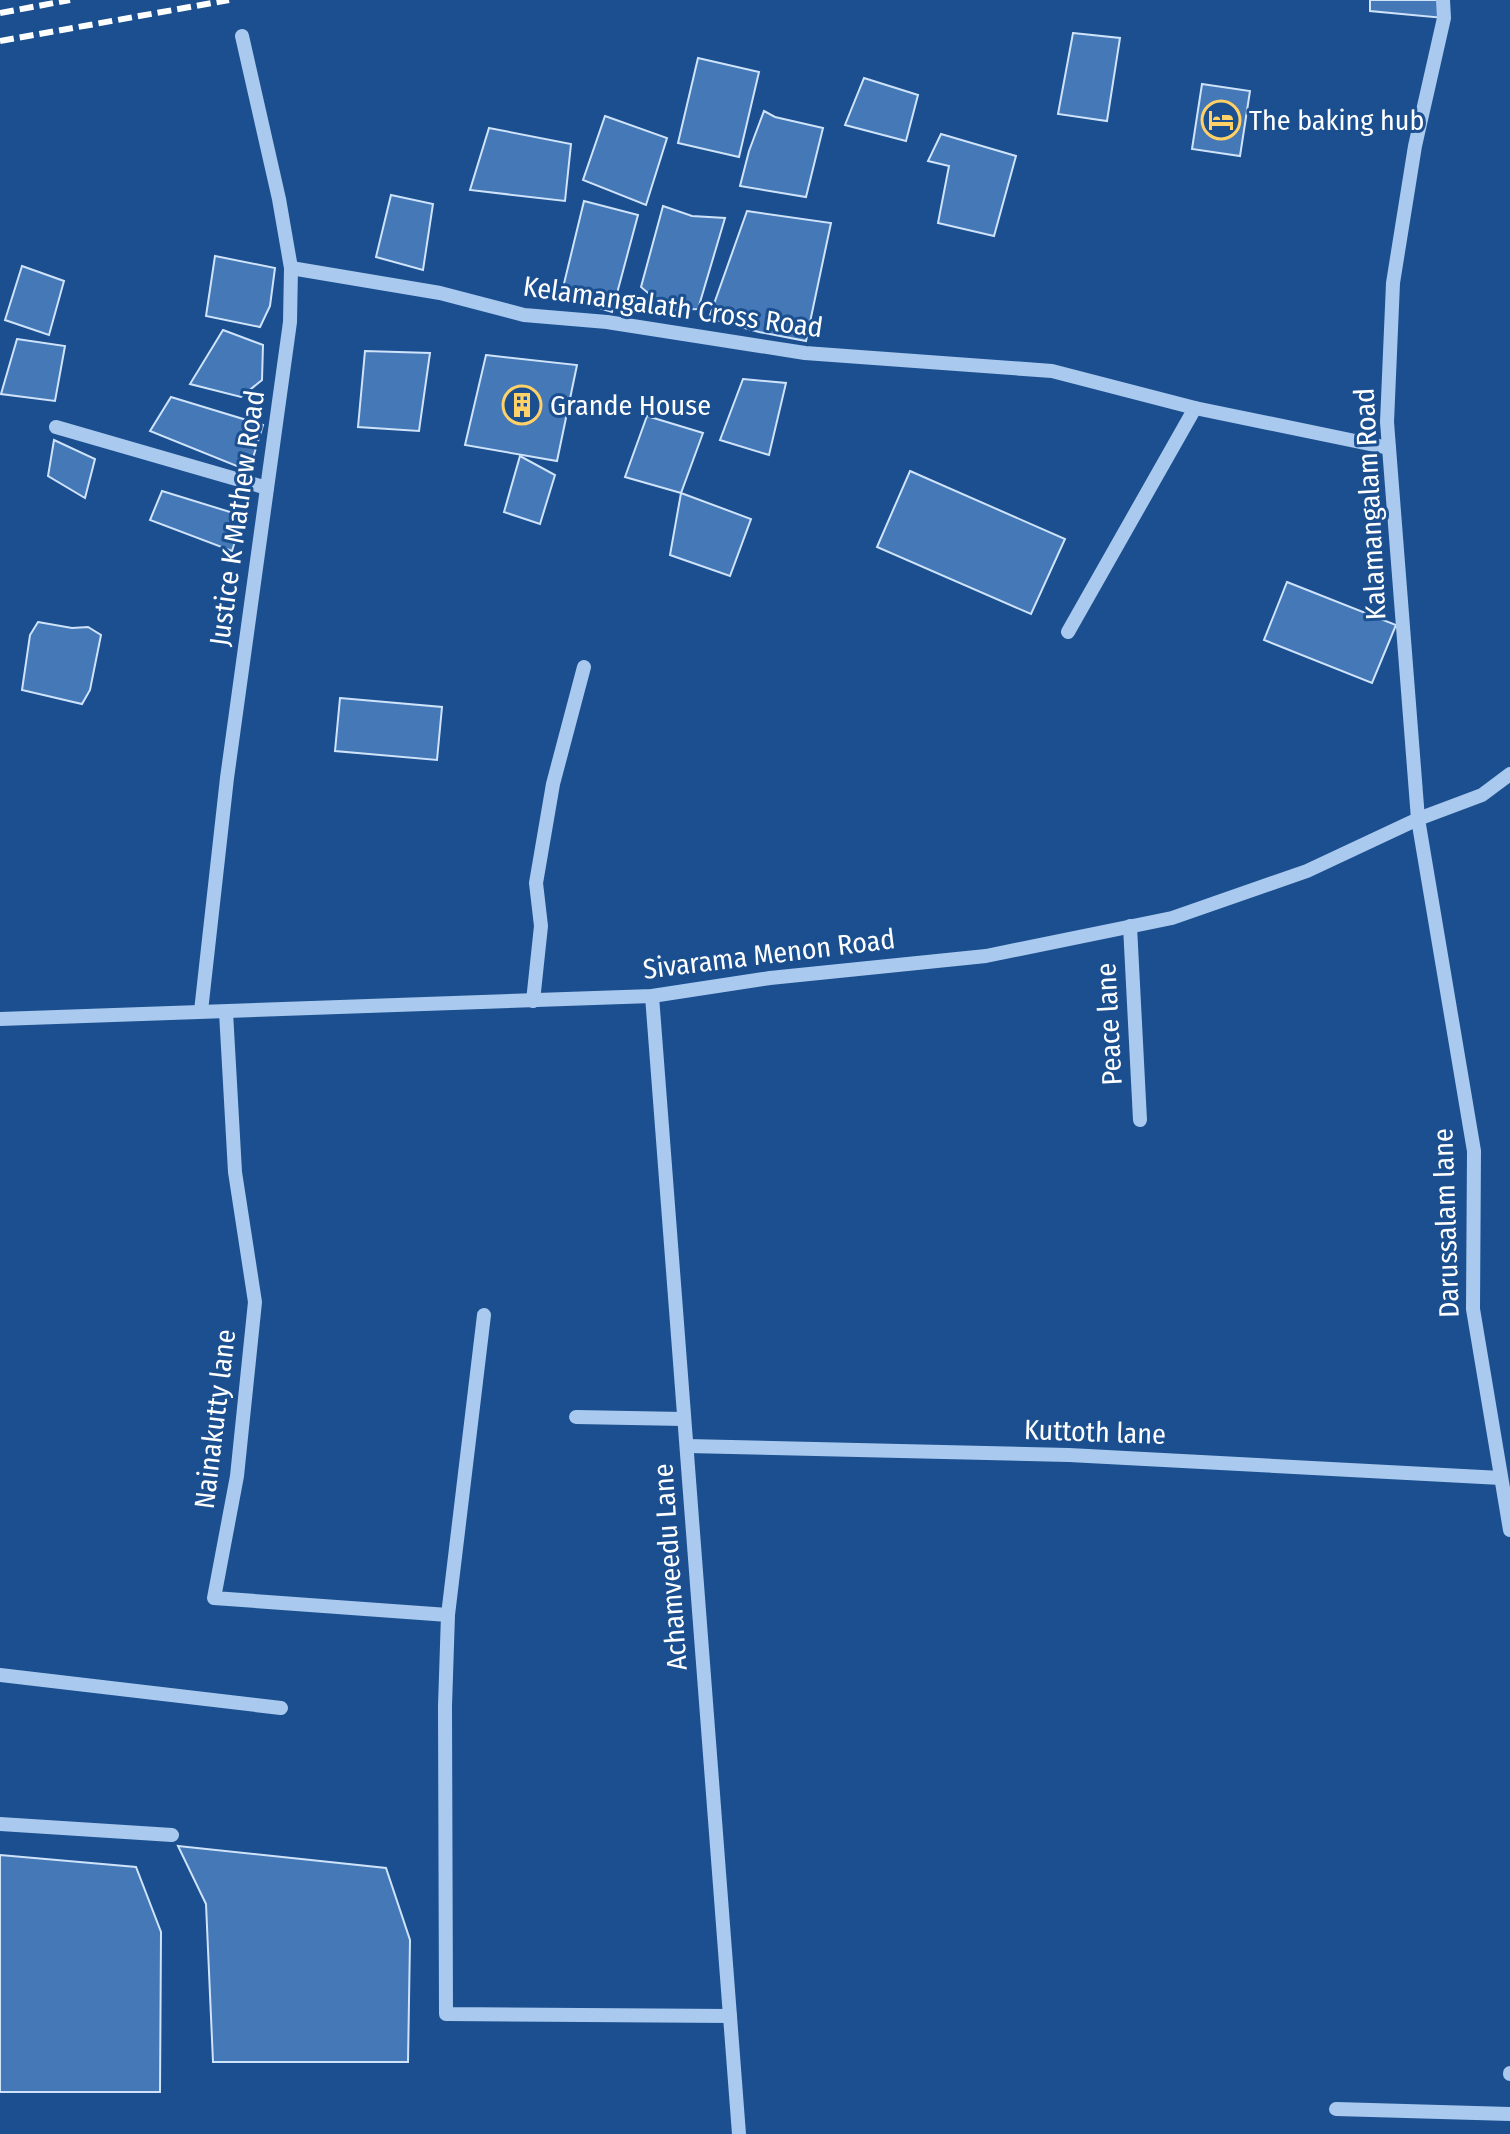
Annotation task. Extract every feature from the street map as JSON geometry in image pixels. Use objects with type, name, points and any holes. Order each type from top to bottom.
[{"type":"street","name":"Kalamangalam Road","points":[[1418,819],[1387,422],[1393,283],[1415,146],[1444,18],[1443,0]]},
{"type":"street","name":"Justice K Mathew Road","points":[[201,1011],[227,778],[290,322],[291,268],[279,199],[242,36]]},
{"type":"street","name":"Kelamangalath Cross Road","points":[[291,268],[440,293],[524,315],[607,322],[805,353],[1052,371],[1195,408],[1389,448]]},
{"type":"street","points":[[1068,632],[1195,408]]},
{"type":"street","points":[[56,427],[267,488]]},
{"type":"street","points":[[533,1001],[541,926],[536,883],[553,784],[584,667]]},
{"type":"street","name":"Sivarama Menon Road","points":[[0,1019],[652,996],[770,978],[986,956],[1172,918],[1307,871],[1418,819],[1482,795],[1510,774]]},
{"type":"street","name":"Darussalam lane","points":[[1418,819],[1474,1151],[1473,1309],[1510,1530]]},
{"type":"street","name":"Peace lane","points":[[1130,926],[1140,1120]]},
{"type":"street","name":"Achamveedu Lane","points":[[652,996],[739,2134]]},
{"type":"street","name":"Nainakutty lane","points":[[226,1012],[235,1172],[255,1302],[237,1476],[214,1598],[448,1615]]},
{"type":"street","points":[[484,1315],[448,1615],[445,1706],[446,2014],[730,2016]]},
{"type":"street","points":[[576,1417],[684,1419]]},
{"type":"street","name":"Kuttoth lane","points":[[687,1446],[1069,1455],[1501,1478]]},
{"type":"street","points":[[0,1675],[281,1708]]},
{"type":"street","points":[[0,1824],[172,1835]]},
{"type":"street","points":[[1336,2109],[1510,2114]]},
{"type":"building","points":[[1370,0],[1444,0],[1444,18],[1370,11]]},
{"type":"building","points":[[1073,33],[1120,38],[1107,121],[1058,114]]},
{"type":"building","points":[[698,58],[759,72],[739,157],[678,143]]},
{"type":"building","points":[[864,78],[918,95],[906,141],[845,125]]},
{"type":"building","name":"The baking hub","points":[[1202,84],[1250,91],[1240,156],[1192,149]]},
{"type":"building","points":[[764,111],[775,117],[823,128],[806,197],[740,186]]},
{"type":"building","points":[[605,116],[667,138],[646,205],[583,180]]},
{"type":"building","points":[[489,128],[571,144],[565,201],[470,190]]},
{"type":"building","points":[[941,134],[1016,156],[994,236],[938,223],[949,166],[928,161]]},
{"type":"building","points":[[391,195],[433,204],[423,270],[376,257]]},
{"type":"building","points":[[584,201],[638,215],[612,312],[561,296]]},
{"type":"building","points":[[663,206],[692,216],[725,218],[698,309],[668,310],[641,287]]},
{"type":"building","points":[[747,211],[831,223],[806,341],[709,318]]},
{"type":"building","points":[[215,256],[275,268],[270,306],[260,327],[206,316]]},
{"type":"building","points":[[22,266],[64,281],[49,335],[5,320]]},
{"type":"building","points":[[223,330],[263,345],[262,380],[241,397],[190,384]]},
{"type":"building","points":[[17,339],[65,346],[55,401],[1,394]]},
{"type":"building","points":[[365,351],[430,353],[419,431],[358,427]]},
{"type":"building","name":"Grande House","points":[[486,355],[577,365],[557,461],[465,445]]},
{"type":"building","points":[[743,379],[786,383],[769,455],[720,440]]},
{"type":"building","points":[[171,397],[263,425],[249,471],[150,431]]},
{"type":"building","points":[[647,416],[703,433],[681,493],[625,477]]},
{"type":"building","points":[[54,440],[95,459],[85,498],[48,476]]},
{"type":"building","points":[[520,456],[555,475],[540,524],[504,512]]},
{"type":"building","points":[[910,471],[1065,539],[1031,614],[877,547]]},
{"type":"building","points":[[162,491],[243,516],[232,551],[150,520]]},
{"type":"building","points":[[681,493],[751,519],[730,576],[670,555]]},
{"type":"building","points":[[1287,582],[1396,625],[1372,683],[1264,640]]},
{"type":"building","points":[[38,622],[72,628],[88,627],[101,635],[90,690],[82,704],[22,690],[30,635]]},
{"type":"building","points":[[340,698],[442,707],[437,760],[335,751]]},
{"type":"building","points":[[178,1846],[386,1868],[410,1940],[408,2062],[213,2062],[206,1904]]},
{"type":"building","points":[[0,1855],[136,1867],[161,1932],[160,2092],[0,2092]]},
{"type":"railway","points":[[0,13],[70,0]]},
{"type":"railway","points":[[0,41],[229,0]]},
{"type":"place","name":"The baking hub","points":[[1221,120]]},
{"type":"place","name":"Grande House","points":[[522,405]]}]
